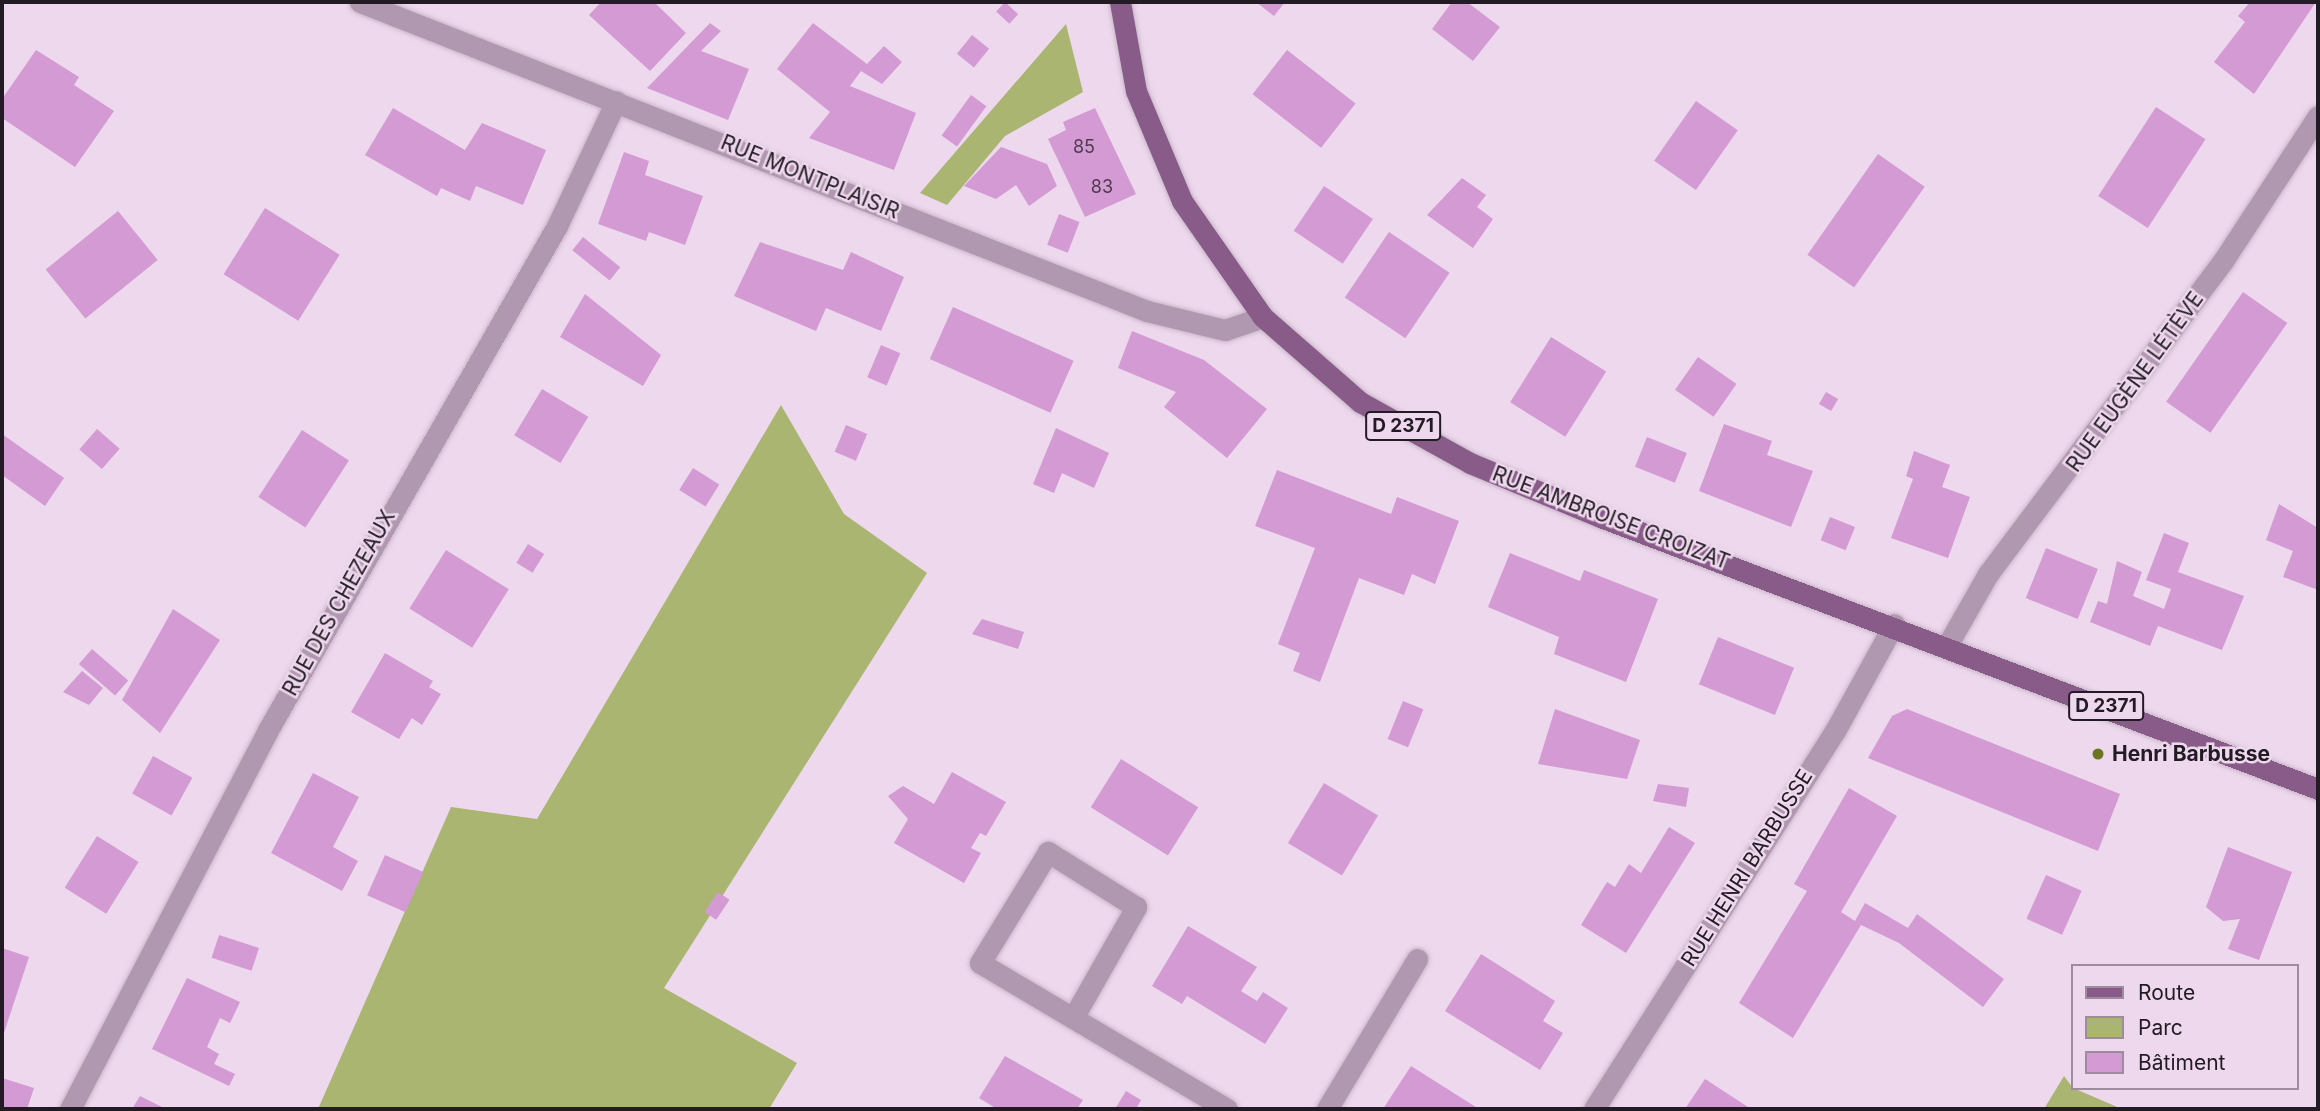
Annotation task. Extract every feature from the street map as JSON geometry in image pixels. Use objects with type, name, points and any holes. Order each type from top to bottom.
[{"type":"main road","name":"RUE AMBROISE CROIZAT","points":[[1120,2],[1136,91],[1182,201],[1263,317],[1360,402],[1470,463],[1948,644],[2318,789]]},
{"type":"street","name":"RUE MONTPLAISIR","points":[[360,2],[1147,311],[1224,330],[1263,317]]},
{"type":"street","name":"RUE DES CHEZEAUX","points":[[70,1109],[268,730],[557,226],[616,101]]},
{"type":"street","name":"RUE EUGÈNE LÉTÈVE","points":[[1948,644],[1988,574],[2216,272],[2318,116]]},
{"type":"street","name":"RUE HENRI BARBUSSE","points":[[1594,1109],[1835,731],[1894,624]]},
{"type":"street","points":[[1073,1018],[1136,907],[1048,852],[980,963],[1073,1018],[1227,1109]]},
{"type":"street","points":[[1327,1109],[1417,960]]},
{"type":"green space","points":[[1066,24],[1083,92],[1005,136],[947,205],[920,193]]},
{"type":"green space","points":[[781,405],[844,514],[927,573],[664,988],[797,1063],[769,1109],[318,1109],[451,807],[537,819]]},
{"type":"green space","points":[[2064,1076],[2072,1090],[2122,1109],[2044,1109]]},
{"type":"building","points":[[601,2],[654,2],[686,33],[650,71],[589,15]]},
{"type":"building","points":[[1005,2],[1018,14],[1009,24],[996,12]]},
{"type":"building","points":[[1256,2],[1285,2],[1274,16]]},
{"type":"building","points":[[1452,2],[1467,2],[1500,27],[1473,61],[1432,29]]},
{"type":"building","points":[[2250,2],[2316,2],[2254,94],[2214,62],[2245,22],[2238,16]]},
{"type":"building","points":[[710,23],[721,31],[701,51],[749,69],[728,120],[647,88]]},
{"type":"building","points":[[813,23],[867,64],[884,46],[902,62],[882,84],[861,71],[850,86],[916,113],[894,170],[809,138],[830,112],[777,69]]},
{"type":"building","points":[[972,35],[989,49],[974,67],[957,54]]},
{"type":"building","points":[[36,50],[79,77],[74,85],[114,111],[75,167],[2,118],[2,99]]},
{"type":"building","points":[[1287,50],[1356,104],[1321,148],[1253,94]]},
{"type":"building","points":[[971,95],[986,106],[957,147],[942,135]]},
{"type":"building","points":[[1696,101],[1738,130],[1696,190],[1654,161]]},
{"type":"building","points":[[2156,107],[2205,139],[2148,228],[2098,196]]},
{"type":"building","points":[[393,108],[465,150],[482,123],[546,150],[523,205],[476,186],[470,201],[441,188],[437,196],[365,155]]},
{"type":"building","points":[[1095,108],[1136,194],[1085,217],[1048,139],[1066,130],[1063,122]]},
{"type":"building","points":[[1001,147],[1047,164],[1057,186],[1029,206],[1016,185],[996,199],[964,186]]},
{"type":"building","points":[[624,152],[649,161],[645,175],[703,196],[685,245],[649,232],[646,241],[598,224]]},
{"type":"building","points":[[1878,154],[1925,187],[1854,287],[1807,255]]},
{"type":"building","points":[[1462,178],[1486,195],[1477,207],[1493,219],[1473,248],[1427,215]]},
{"type":"building","points":[[1324,186],[1373,219],[1343,264],[1294,231]]},
{"type":"building","points":[[265,208],[340,255],[298,321],[224,274]]},
{"type":"building","points":[[118,211],[158,260],[85,318],[46,270]]},
{"type":"building","points":[[1059,214],[1080,222],[1068,253],[1047,245]]},
{"type":"building","points":[[1389,232],[1450,273],[1405,338],[1345,297]]},
{"type":"building","points":[[583,237],[620,267],[610,280],[572,250]]},
{"type":"building","points":[[760,242],[843,270],[851,252],[904,277],[881,331],[826,308],[816,331],[734,296]]},
{"type":"building","points":[[2243,292],[2287,323],[2210,433],[2166,402]]},
{"type":"building","points":[[585,294],[661,355],[643,386],[560,337]]},
{"type":"building","points":[[953,307],[1074,361],[1050,413],[930,359]]},
{"type":"building","points":[[1132,331],[1204,360],[1267,409],[1227,458],[1164,407],[1176,392],[1118,368]]},
{"type":"building","points":[[1551,337],[1606,371],[1565,437],[1510,402]]},
{"type":"building","points":[[881,345],[900,353],[887,385],[867,377]]},
{"type":"building","points":[[1698,357],[1737,384],[1714,417],[1675,390]]},
{"type":"building","points":[[542,389],[588,417],[560,463],[514,435]]},
{"type":"building","points":[[1826,392],[1838,399],[1831,411],[1819,404]]},
{"type":"building","points":[[1724,424],[1772,441],[1767,455],[1813,471],[1791,527],[1699,491]]},
{"type":"building","points":[[846,425],[867,434],[856,461],[835,452]]},
{"type":"building","points":[[1056,428],[1109,453],[1094,488],[1062,473],[1054,493],[1033,484]]},
{"type":"building","points":[[97,429],[120,449],[102,469],[79,449]]},
{"type":"building","points":[[302,430],[349,460],[305,528],[258,497]]},
{"type":"building","points":[[2,434],[64,478],[45,506],[2,475]]},
{"type":"building","points":[[1647,437],[1687,453],[1675,483],[1635,467]]},
{"type":"building","points":[[1914,451],[1950,465],[1942,487],[1970,497],[1948,558],[1891,538],[1913,479],[1906,476]]},
{"type":"building","points":[[693,468],[719,484],[706,506],[679,490]]},
{"type":"building","points":[[1277,470],[1391,514],[1397,497],[1459,521],[1435,584],[1412,574],[1404,595],[1359,578],[1320,682],[1293,671],[1300,653],[1278,644],[1315,548],[1255,526]]},
{"type":"building","points":[[2279,504],[2318,528],[2318,590],[2283,577],[2293,551],[2266,540]]},
{"type":"building","points":[[1830,517],[1855,527],[1846,550],[1821,540]]},
{"type":"building","points":[[2164,533],[2189,543],[2178,572],[2244,596],[2222,650],[2158,626],[2150,646],[2090,622],[2098,601],[2107,604],[2117,561],[2142,572],[2133,596],[2164,609],[2171,589],[2146,580]]},
{"type":"building","points":[[528,544],[544,554],[532,573],[516,563]]},
{"type":"building","points":[[2046,548],[2098,569],[2078,619],[2026,598]]},
{"type":"building","points":[[446,550],[509,589],[472,648],[409,609]]},
{"type":"building","points":[[1510,553],[1580,581],[1584,570],[1658,599],[1626,682],[1554,654],[1559,637],[1488,607]]},
{"type":"building","points":[[173,609],[220,640],[160,733],[122,700]]},
{"type":"building","points":[[982,619],[1024,632],[1018,649],[972,634]]},
{"type":"building","points":[[1718,637],[1794,668],[1775,715],[1699,684]]},
{"type":"building","points":[[92,649],[128,680],[115,696],[79,664]]},
{"type":"building","points":[[385,653],[433,681],[429,687],[441,694],[422,725],[412,718],[399,739],[351,712]]},
{"type":"building","points":[[82,671],[103,688],[89,705],[63,692]]},
{"type":"building","points":[[1403,701],[1423,709],[1408,747],[1388,739]]},
{"type":"building","points":[[1555,709],[1640,740],[1627,779],[1538,764]]},
{"type":"building","points":[[1907,709],[2120,794],[2098,851],[1868,758],[1892,716]]},
{"type":"building","points":[[153,756],[192,778],[172,815],[132,794]]},
{"type":"building","points":[[1121,759],[1198,807],[1168,856],[1091,807]]},
{"type":"building","points":[[952,772],[1006,802],[986,836],[980,833],[971,848],[981,853],[964,883],[894,843],[908,819],[888,796],[903,786],[934,804]]},
{"type":"building","points":[[313,773],[359,797],[333,847],[358,861],[342,891],[271,853]]},
{"type":"building","points":[[1324,783],[1378,815],[1342,875],[1288,843]]},
{"type":"building","points":[[1658,784],[1689,788],[1686,807],[1653,801]]},
{"type":"building","points":[[1849,788],[1897,816],[1841,912],[1855,921],[1865,903],[1908,928],[1917,914],[2004,979],[1983,1007],[1899,943],[1861,925],[1793,1038],[1739,1003],[1807,891],[1794,884]]},
{"type":"building","points":[[1669,827],[1695,843],[1626,953],[1581,925],[1607,882],[1615,887],[1629,864],[1641,873]]},
{"type":"building","points":[[97,836],[139,862],[106,914],[65,888]]},
{"type":"building","points":[[2228,847],[2292,872],[2259,960],[2228,949],[2240,919],[2223,921],[2206,907]]},
{"type":"building","points":[[385,855],[423,872],[405,912],[367,895]]},
{"type":"building","points":[[2046,875],[2082,891],[2062,935],[2026,919]]},
{"type":"building","points":[[718,892],[730,900],[716,920],[705,912]]},
{"type":"building","points":[[1188,926],[1257,967],[1241,991],[1257,1001],[1263,992],[1288,1008],[1265,1044],[1187,996],[1182,1004],[1152,986]]},
{"type":"building","points":[[219,935],[259,948],[252,971],[212,958]]},
{"type":"building","points":[[2,948],[29,957],[2,1039]]},
{"type":"building","points":[[1481,954],[1555,1001],[1543,1021],[1563,1033],[1540,1070],[1445,1011]]},
{"type":"building","points":[[187,978],[240,1002],[230,1023],[220,1018],[207,1047],[219,1054],[214,1064],[235,1074],[229,1086],[152,1049]]},
{"type":"building","points":[[1005,1056],[1083,1100],[1077,1109],[997,1109],[979,1098]]},
{"type":"building","points":[[1411,1066],[1479,1109],[1383,1109]]},
{"type":"building","points":[[2,1078],[34,1088],[27,1109],[2,1109]]},
{"type":"building","points":[[1705,1079],[1751,1109],[1685,1109]]},
{"type":"building","points":[[1126,1091],[1141,1100],[1136,1109],[1115,1109]]},
{"type":"building","points":[[140,1096],[166,1109],[132,1109]]},
{"type":"place","name":"Henri Barbusse","points":[[2098,754]]}]
